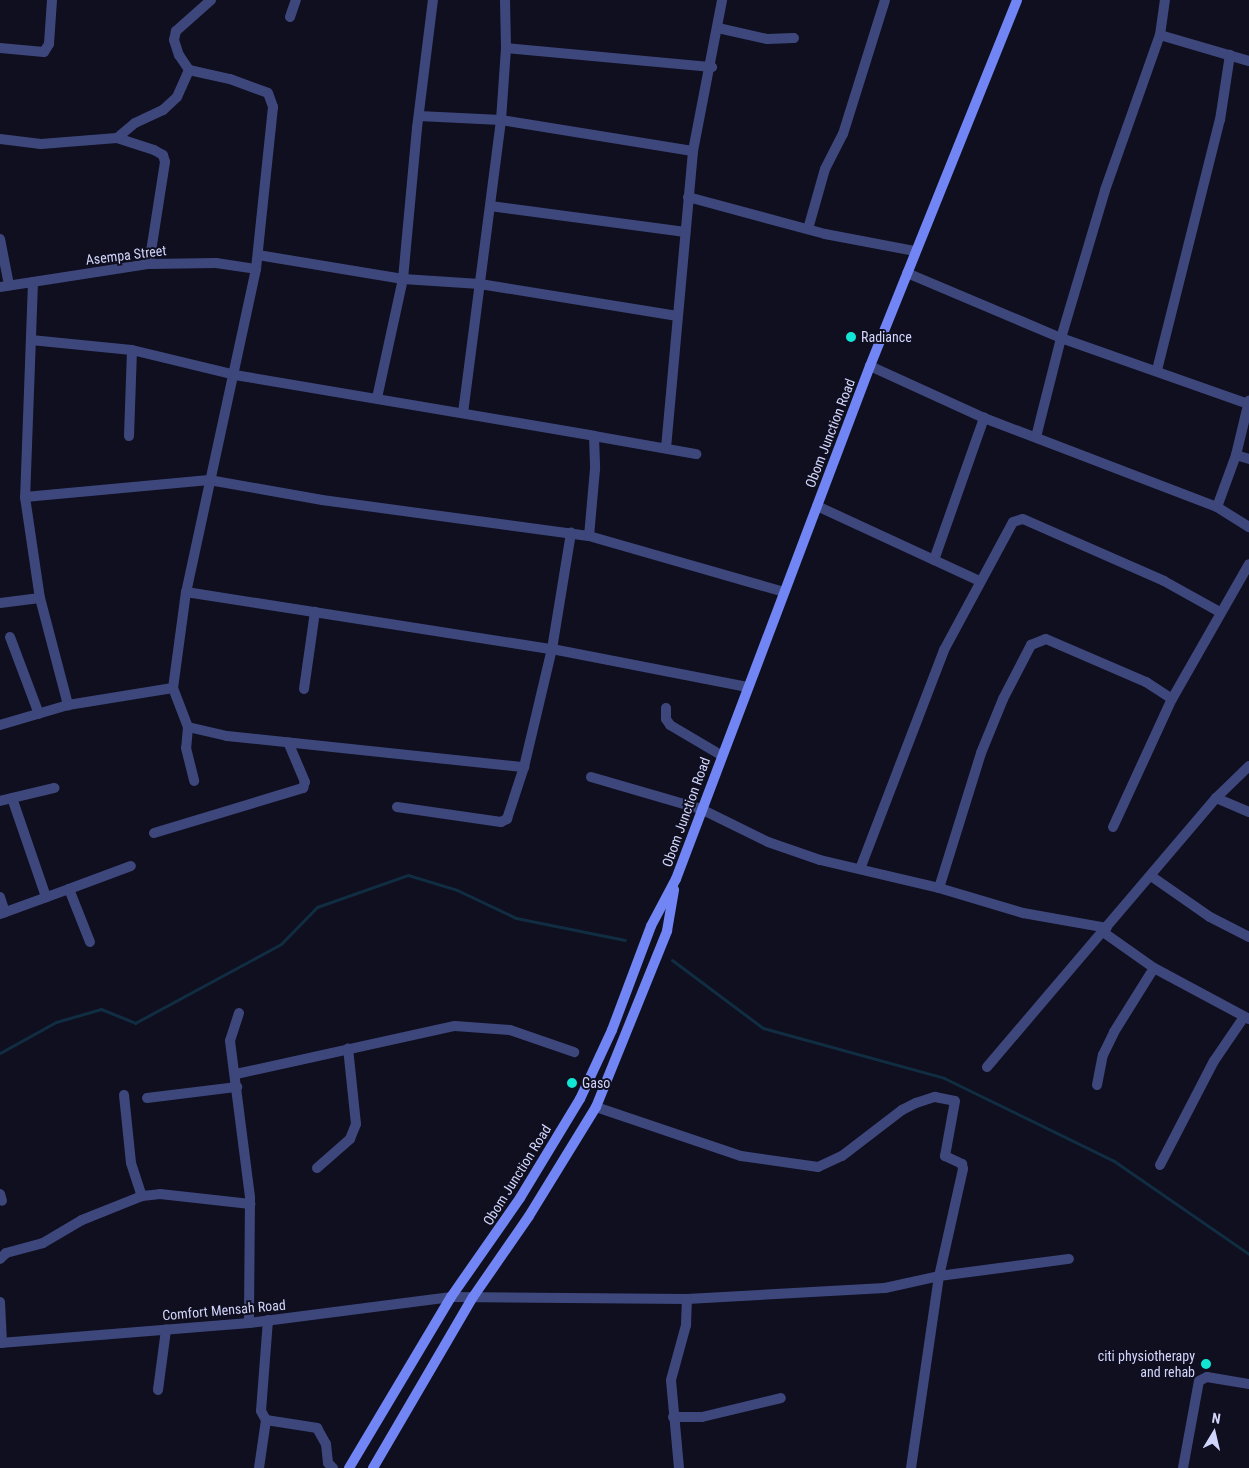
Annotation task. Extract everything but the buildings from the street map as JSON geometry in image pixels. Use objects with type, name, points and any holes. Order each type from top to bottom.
[{"type":"main road","name":"Obom Junction Road","points":[[349,1468],[451,1297],[520,1198],[580,1099],[612,1030],[651,926],[676,879],[721,755],[870,366],[1017,0]]},
{"type":"main road","name":"Obom Junction Road","points":[[373,1468],[473,1297],[529,1216],[596,1107],[667,931],[676,879]]},
{"type":"street","points":[[0,48],[44,52],[49,44],[52,0]]},
{"type":"street","points":[[194,781],[186,748],[188,727],[173,688],[186,592],[209,480],[235,375],[256,269],[273,107],[268,93],[189,70],[179,55],[174,40],[176,31],[211,0]]},
{"type":"street","points":[[290,17],[296,0]]},
{"type":"street","points":[[377,398],[403,279],[419,116],[433,0]]},
{"type":"street","points":[[464,413],[501,120],[506,48],[505,0]]},
{"type":"street","points":[[666,448],[693,151],[712,67],[722,0]]},
{"type":"street","points":[[808,229],[825,169],[843,134],[885,0]]},
{"type":"street","points":[[1036,437],[1061,338],[1105,190],[1160,35],[1165,0]]},
{"type":"street","points":[[718,28],[767,39],[794,38]]},
{"type":"street","points":[[1160,35],[1249,61]]},
{"type":"street","points":[[506,48],[712,67]]},
{"type":"street","points":[[1157,370],[1220,120],[1230,55]]},
{"type":"street","points":[[117,138],[135,122],[163,110],[170,104],[177,97],[189,70]]},
{"type":"street","points":[[419,116],[501,120],[693,151]]},
{"type":"street","points":[[0,139],[41,144],[117,138],[154,150],[163,155],[165,162],[149,264]]},
{"type":"street","points":[[688,197],[808,229],[915,251]]},
{"type":"street","points":[[490,206],[685,232]]},
{"type":"street","points":[[0,239],[5,286]]},
{"type":"street","points":[[258,255],[403,279],[480,284],[677,316]]},
{"type":"street","name":"Asempa Street","points":[[5,286],[149,264],[216,263],[256,269]]},
{"type":"street","points":[[907,273],[1061,338],[1248,402],[1236,455],[1217,507]]},
{"type":"street","points":[[33,282],[25,496],[40,598],[68,705]]},
{"type":"street","points":[[31,340],[132,350],[235,375],[696,454]]},
{"type":"street","points":[[129,436],[132,350]]},
{"type":"street","points":[[870,366],[984,418],[1217,507],[1249,527]]},
{"type":"street","points":[[934,560],[984,418]]},
{"type":"street","points":[[589,536],[595,469],[594,436]]},
{"type":"street","points":[[1236,455],[1249,459]]},
{"type":"street","points":[[25,496],[209,480],[322,500],[589,536],[784,592]]},
{"type":"street","points":[[817,506],[979,581]]},
{"type":"street","points":[[860,869],[944,650],[979,581],[1013,522],[1023,520],[1164,581],[1220,612]]},
{"type":"street","points":[[397,807],[500,822],[507,819],[524,767],[552,649],[571,533]]},
{"type":"street","points":[[1113,827],[1172,699],[1249,564]]},
{"type":"street","points":[[186,592],[552,649],[747,687]]},
{"type":"street","points":[[0,603],[40,598]]},
{"type":"street","points":[[304,689],[315,612]]},
{"type":"street","points":[[10,637],[39,714]]},
{"type":"street","points":[[938,888],[981,753],[1002,699],[1031,645],[1046,640],[1146,682],[1172,699]]},
{"type":"street","points":[[0,725],[68,705],[173,688]]},
{"type":"street","points":[[666,708],[666,720],[670,725],[721,755]]},
{"type":"street","points":[[188,727],[227,736],[524,767]]},
{"type":"street","points":[[154,833],[303,788],[304,782],[288,742]]},
{"type":"street","points":[[987,1067],[1216,798],[1249,766]]},
{"type":"street","points":[[591,777],[701,809],[768,842],[1023,913],[1105,930],[1154,968],[1246,1018],[1214,1061],[1160,1165]]},
{"type":"street","points":[[0,801],[54,788]]},
{"type":"street","points":[[12,798],[46,897]]},
{"type":"street","points":[[1216,798],[1249,812]]},
{"type":"street","points":[[0,897],[3,913],[131,866]]},
{"type":"street","points":[[1151,876],[1210,917],[1249,937]]},
{"type":"street","points":[[69,889],[90,942]]},
{"type":"street","points":[[1097,1085],[1103,1055],[1114,1032],[1154,968]]},
{"type":"street","points":[[239,1013],[230,1041],[236,1074],[250,1204],[249,1323]]},
{"type":"street","points":[[236,1074],[455,1026],[510,1030],[574,1052]]},
{"type":"street","points":[[317,1168],[350,1139],[356,1124],[348,1048]]},
{"type":"street","points":[[147,1098],[237,1087]]},
{"type":"street","points":[[124,1094],[131,1163],[142,1196]]},
{"type":"street","points":[[596,1107],[741,1156],[818,1167],[842,1156],[902,1110],[926,1099],[951,1098],[956,1106],[944,1156],[962,1164],[963,1169],[956,1215],[939,1276],[912,1468]]},
{"type":"street","points":[[0,1259],[6,1253],[44,1243],[82,1220],[142,1196],[160,1194],[250,1204]]},
{"type":"street","name":"Comfort Mensah Road","points":[[1,1343],[249,1323],[451,1297],[687,1299],[885,1288],[939,1276],[1070,1259]]},
{"type":"street","points":[[678,1468],[671,1380],[686,1325],[687,1299]]},
{"type":"street","points":[[0,1302],[1,1343]]},
{"type":"street","points":[[259,1468],[266,1420],[261,1411],[268,1320]]},
{"type":"street","points":[[158,1390],[166,1330]]},
{"type":"street","points":[[1183,1468],[1199,1381],[1207,1377],[1249,1384]]},
{"type":"street","points":[[673,1417],[702,1417],[781,1398]]},
{"type":"street","points":[[266,1420],[317,1428],[326,1444],[328,1463],[333,1468]]},
{"type":"waterway","points":[[0,1053],[56,1022],[101,1009],[135,1023],[281,944],[317,907],[408,875],[457,890],[516,918],[625,940]]},
{"type":"waterway","points":[[672,960],[763,1028],[944,1078],[1114,1161],[1249,1254]]},
{"type":"place","name":"Radiance","points":[[851,337]]},
{"type":"place","name":"Gaso","points":[[572,1083]]},
{"type":"place","name":"citi physiotherapy and rehab","points":[[1206,1364]]}]
